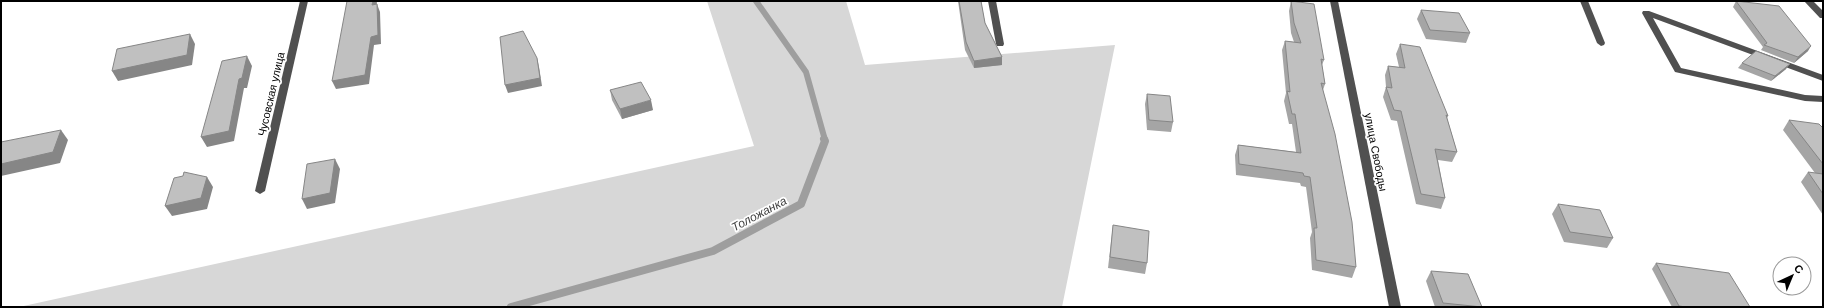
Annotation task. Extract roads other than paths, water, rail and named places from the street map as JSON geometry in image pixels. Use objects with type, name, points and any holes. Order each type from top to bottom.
[{"type":"street","name":"Чусовская улица","points":[[260,191],[304,1]]},
{"type":"street","points":[[992,1],[1000,44]]},
{"type":"street","name":"улица Свободы","points":[[1334,1],[1395,307]]},
{"type":"street","points":[[1584,1],[1601,43]]},
{"type":"street","points":[[1808,1],[1823,16]]},
{"type":"street","points":[[1823,78],[1646,13],[1678,70],[1805,98],[1823,99]]},
{"type":"waterway","name":"Толожанка","points":[[756,1],[806,72],[825,140]]},
{"type":"waterway","name":"Толожанка","points":[[511,307],[713,251],[801,204],[825,141],[824,139]]}]
